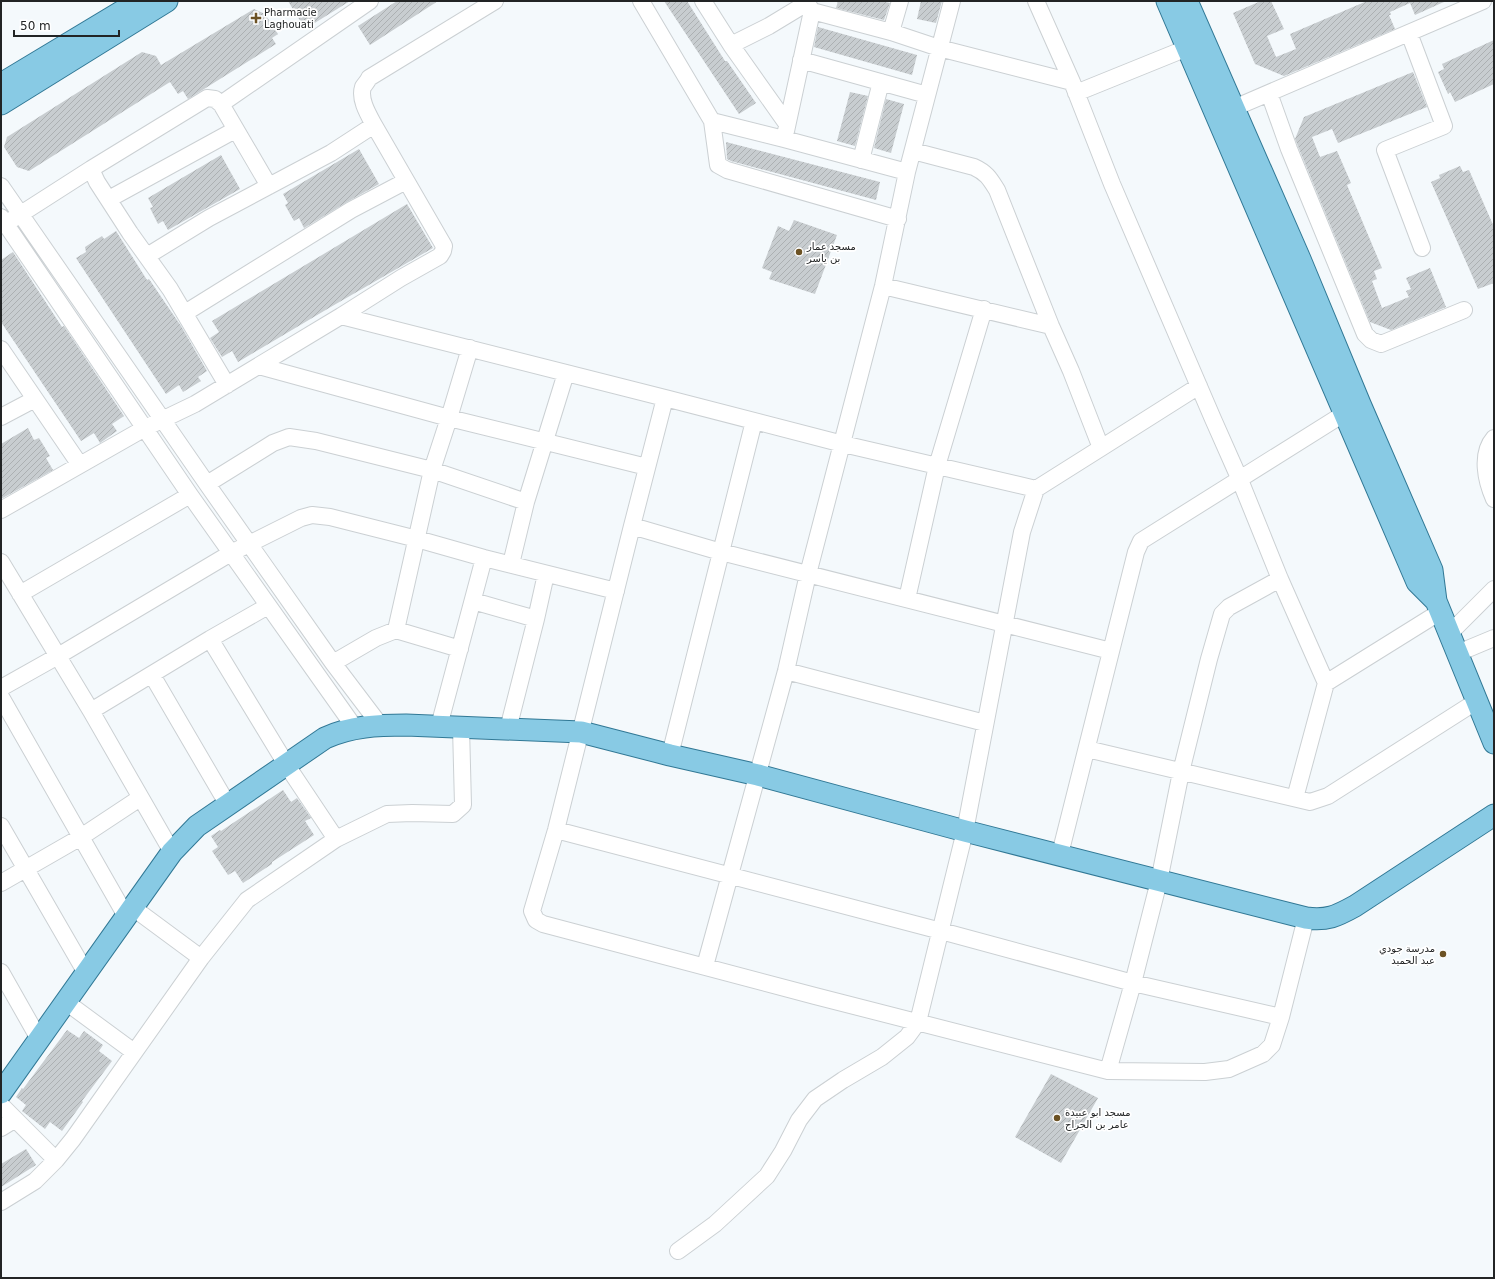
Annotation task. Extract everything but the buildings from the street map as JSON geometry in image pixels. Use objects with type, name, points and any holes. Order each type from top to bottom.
[{"type":"main road","points":[[1,84],[139,1]]},
{"type":"main road","points":[[1,104],[167,1]]},
{"type":"main road","points":[[1167,1],[1196,45],[1234,108],[1241,149]]},
{"type":"main road","points":[[1187,1],[1196,45],[1241,149],[1303,266],[1352,408],[1432,570],[1438,606],[1494,743]]},
{"type":"main road","points":[[1,1093],[172,852],[197,826],[325,738],[337,732],[355,728],[380,725],[439,726],[581,732],[670,755],[758,775],[965,831],[1306,918],[1320,920],[1338,916],[1494,815]]},
{"type":"street","points":[[221,104],[370,1]]},
{"type":"street","points":[[1,510],[145,428],[195,404],[401,278],[440,256],[444,246],[374,125],[362,97],[364,87],[369,78],[495,1]]},
{"type":"street","points":[[641,1],[712,121],[718,164],[727,170],[898,219]]},
{"type":"street","points":[[703,1],[786,132]]},
{"type":"street","points":[[891,32],[900,1]]},
{"type":"street","points":[[705,966],[786,671],[808,574],[883,286],[907,172],[952,1]]},
{"type":"street","points":[[1036,1],[1074,88],[1112,184],[1240,480],[1280,579],[1326,683],[1295,798]]},
{"type":"street","points":[[1234,108],[1483,1]]},
{"type":"street","points":[[786,132],[801,60],[809,5]]},
{"type":"street","points":[[731,45],[809,5],[939,48],[1074,88],[1196,45]]},
{"type":"street","points":[[1408,33],[1444,126],[1385,150],[1422,248]]},
{"type":"street","points":[[801,60],[927,95]]},
{"type":"street","points":[[861,160],[881,82]]},
{"type":"street","points":[[1269,93],[1289,149],[1365,334],[1371,340],[1381,344],[1464,310]]},
{"type":"street","points":[[269,186],[221,104],[215,99],[207,98],[21,214],[3,222],[231,554],[355,728]]},
{"type":"street","points":[[712,121],[786,132],[861,160],[907,172]]},
{"type":"street","points":[[147,256],[209,218],[331,152],[374,125]]},
{"type":"street","points":[[108,199],[235,130]]},
{"type":"street","points":[[913,151],[974,167],[983,172],[990,179],[997,190],[1101,448]]},
{"type":"street","points":[[91,169],[97,182],[130,233],[185,313],[227,385]]},
{"type":"street","points":[[185,313],[352,210],[406,181]]},
{"type":"street","points":[[1,186],[207,484],[333,663],[380,725]]},
{"type":"street","points":[[883,286],[1051,326]]},
{"type":"street","points":[[907,599],[937,466],[984,309]]},
{"type":"street","points":[[341,316],[843,444],[1036,489]]},
{"type":"street","points":[[396,630],[432,470],[470,348]]},
{"type":"street","points":[[1,349],[80,465]]},
{"type":"street","points":[[259,366],[449,418],[647,467]]},
{"type":"street","points":[[510,564],[526,502],[566,373]]},
{"type":"street","points":[[678,1251],[715,1224],[767,1176],[783,1151],[799,1120],[815,1099],[843,1080],[882,1057],[907,1037],[918,1022],[965,831],[1022,532],[1036,489],[1199,386]]},
{"type":"street","points":[[665,398],[556,830],[532,912],[536,920],[543,924],[815,996],[1108,1071],[1205,1072],[1229,1069],[1263,1054],[1272,1045],[1281,1017],[1306,918]]},
{"type":"street","points":[[1,417],[35,399]]},
{"type":"street","points":[[1060,854],[1136,552],[1141,541],[1352,408]]},
{"type":"street","points":[[670,755],[754,421]]},
{"type":"street","points":[[207,484],[273,443],[289,437],[316,441],[432,470],[526,502]]},
{"type":"street","points":[[1494,438],[1487,451],[1486,461],[1488,483],[1494,499]]},
{"type":"street","points":[[20,594],[190,494]]},
{"type":"street","points":[[1,688],[231,554],[301,518],[312,515],[330,517],[616,591]]},
{"type":"street","points":[[632,526],[721,552],[1111,651]]},
{"type":"street","points":[[439,726],[484,558]]},
{"type":"street","points":[[1,562],[91,711],[172,852]]},
{"type":"street","points":[[508,729],[546,574]]},
{"type":"street","points":[[1108,1071],[1133,984],[1159,881],[1181,772],[1209,659],[1222,614],[1229,607],[1280,579]]},
{"type":"street","points":[[1449,634],[1494,589]]},
{"type":"street","points":[[473,601],[536,619]]},
{"type":"street","points":[[91,711],[210,639],[268,606]]},
{"type":"street","points":[[1326,683],[1438,606]]},
{"type":"street","points":[[333,663],[376,638],[396,630],[460,649]]},
{"type":"street","points":[[1458,653],[1494,638]]},
{"type":"street","points":[[210,639],[286,764],[336,839]]},
{"type":"street","points":[[786,671],[985,723]]},
{"type":"street","points":[[152,675],[228,805]]},
{"type":"street","points":[[1,697],[81,837],[129,911],[202,958]]},
{"type":"street","points":[[1087,748],[1181,772],[1310,802],[1328,796],[1477,701]]},
{"type":"street","points":[[1,1202],[35,1181],[56,1160],[73,1139],[202,958],[247,900],[336,839],[387,814],[453,814],[460,810],[463,805],[461,727]]},
{"type":"street","points":[[1,883],[81,837],[140,798]]},
{"type":"street","points":[[1,826],[86,973]]},
{"type":"street","points":[[556,830],[941,931],[1133,984],[1281,1017]]},
{"type":"street","points":[[1,972],[40,1039]]},
{"type":"street","points":[[66,1002],[134,1052]]},
{"type":"street","points":[[1,1105],[8,1124],[56,1160]]},
{"type":"place","name":"Pharmacie Laghouati","points":[[256,18]]},
{"type":"place","name":"مسجد عمار بن ياسر","points":[[799,252]]},
{"type":"place","name":"مدرسة جودي عبد الحميد","points":[[1443,954]]},
{"type":"place","name":"مسجد ابو عبيدة عامر بن الجراح","points":[[1057,1118]]}]
